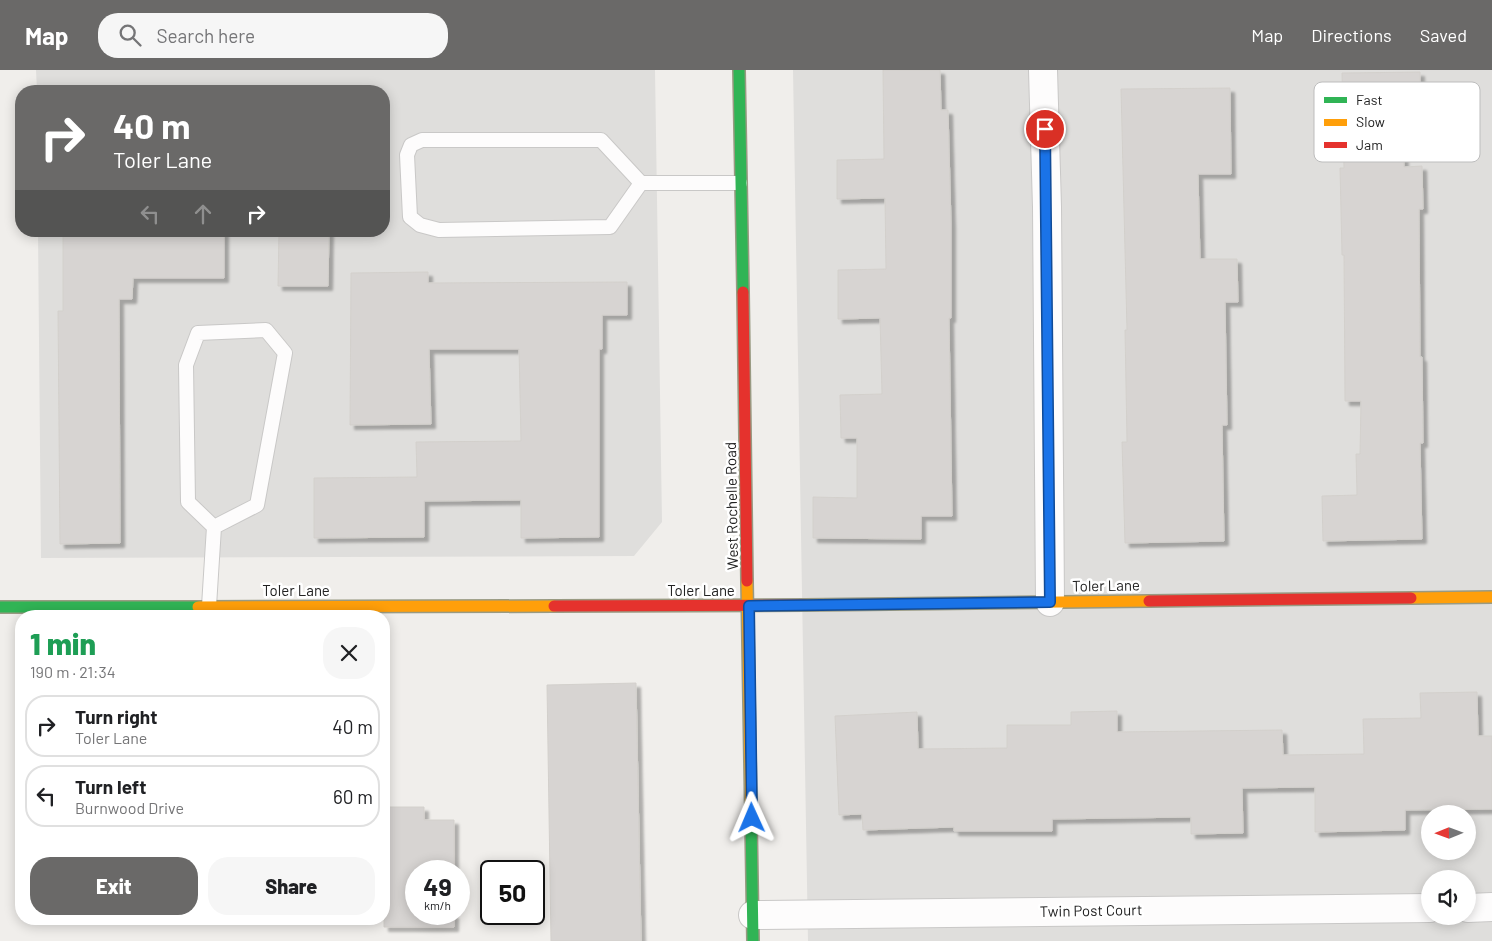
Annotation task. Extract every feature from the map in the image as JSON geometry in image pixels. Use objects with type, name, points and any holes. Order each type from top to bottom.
[{"type":"street","name":"West Rochelle Road","points":[[739,70],[753,928]]},
{"type":"street","points":[[1043,70],[1047,207],[1050,602]]},
{"type":"street","name":"Toler Lane","points":[[0,607],[749,606],[1492,597]]},
{"type":"street","points":[[1476,908],[1492,907]]},
{"type":"street","name":"Twin Post Court","points":[[753,928],[1421,908]]},
{"type":"lane","points":[[641,184],[610,227],[439,230],[420,225],[410,217],[407,155],[411,145],[422,140],[601,140],[641,184],[740,183]]},
{"type":"lane","points":[[209,606],[214,527],[188,502],[186,365],[198,333],[266,330],[285,353],[257,505],[214,527]]},
{"type":"shaded area","points":[[36,70],[655,70],[662,522],[634,556],[41,558],[38,237],[390,237],[390,85],[37,85]]},
{"type":"shaded area","points":[[793,70],[1492,70],[1492,941],[808,941]]},
{"type":"building","points":[[883,70],[940,70],[941,110],[948,110],[951,223],[951,318],[949,318],[952,516],[921,516],[921,539],[813,538],[813,497],[857,498],[857,438],[841,438],[840,395],[882,394],[880,318],[838,319],[838,270],[886,269],[885,198],[837,199],[837,160],[884,159]]},
{"type":"building","points":[[1420,72],[1420,82],[1342,82],[1342,73]]},
{"type":"building","points":[[1230,88],[1231,174],[1198,174],[1200,259],[1237,259],[1238,302],[1225,302],[1227,425],[1222,425],[1224,541],[1125,543],[1122,442],[1127,442],[1125,330],[1127,330],[1121,89]]},
{"type":"building","points":[[1344,162],[1404,162],[1404,167],[1422,166],[1423,209],[1419,209],[1420,357],[1422,357],[1423,443],[1420,443],[1422,539],[1323,541],[1322,496],[1357,495],[1356,454],[1360,454],[1361,401],[1345,401],[1344,255],[1342,255],[1340,168],[1344,168]]},
{"type":"building","points":[[63,237],[224,237],[224,278],[133,278],[132,299],[119,299],[120,543],[60,544],[58,311],[63,311]]},
{"type":"building","points":[[279,237],[329,237],[328,286],[278,286]]},
{"type":"building","points":[[428,272],[428,283],[627,282],[627,315],[602,315],[602,349],[599,349],[599,537],[521,538],[521,500],[424,501],[424,537],[314,538],[314,478],[417,477],[416,442],[521,441],[519,349],[429,349],[431,424],[350,425],[351,273]]},
{"type":"building","points":[[636,683],[641,941],[551,941],[547,685]]},
{"type":"building","points":[[1477,692],[1478,736],[1492,736],[1492,809],[1476,809],[1476,805],[1421,805],[1421,810],[1405,810],[1405,830],[1315,832],[1315,787],[1242,788],[1243,833],[1191,834],[1191,817],[1052,819],[1052,831],[954,831],[954,827],[863,830],[862,814],[839,815],[835,716],[917,712],[918,749],[1007,748],[1007,725],[1071,725],[1071,712],[1117,711],[1117,732],[1282,730],[1283,755],[1364,754],[1363,719],[1421,718],[1420,693]]},
{"type":"building","points":[[390,807],[424,807],[424,820],[454,820],[454,860],[405,860],[405,925],[454,925],[454,927],[384,927],[384,925],[390,925]]},
{"type":"traffic: fast","points":[[739,70],[743,292]]},
{"type":"traffic: fast","points":[[0,607],[198,607]]},
{"type":"traffic: fast","points":[[751,820],[753,941]]},
{"type":"traffic: slow","points":[[747,581],[751,820]]},
{"type":"traffic: slow","points":[[1411,598],[1492,597]]},
{"type":"traffic: slow","points":[[805,605],[1149,601]]},
{"type":"traffic: slow","points":[[198,607],[554,606]]},
{"type":"traffic: jam","points":[[743,292],[747,581]]},
{"type":"traffic: jam","points":[[1149,601],[1411,598]]},
{"type":"traffic: jam","points":[[554,606],[805,605]]},
{"type":"route","points":[[752,818],[749,606],[1050,602],[1045,129]]}]
